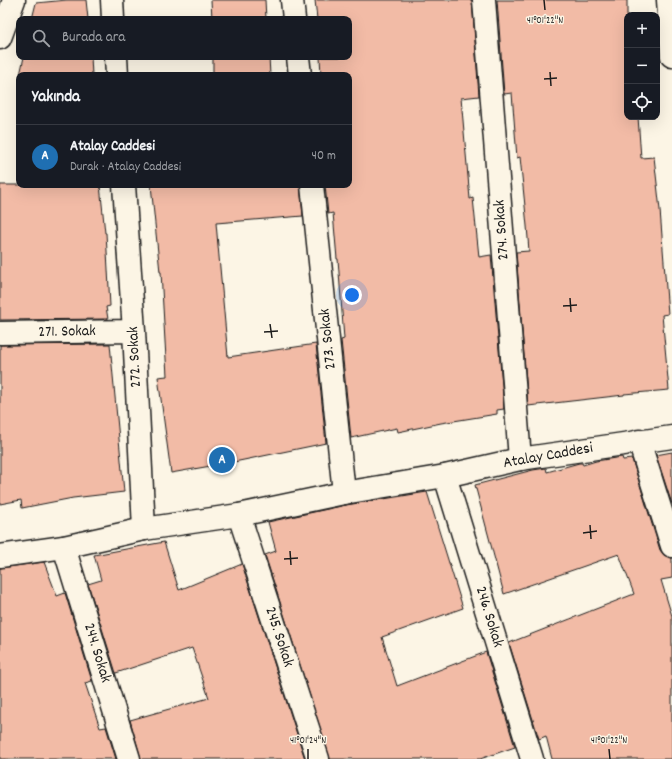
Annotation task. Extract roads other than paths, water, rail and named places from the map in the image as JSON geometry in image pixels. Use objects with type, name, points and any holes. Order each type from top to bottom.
[{"type":"street","points":[[0,38],[14,0]]},
{"type":"street","points":[[112,0],[113,16]]},
{"type":"street","points":[[292,0],[294,16]]},
{"type":"street","name":"274. Sokak","points":[[484,0],[520,459]]},
{"type":"street","points":[[668,0],[672,56]]},
{"type":"street","points":[[116,60],[117,72]]},
{"type":"street","points":[[298,60],[300,72]]},
{"type":"street","name":"272. Sokak","points":[[124,188],[134,331],[144,529]]},
{"type":"street","name":"273. Sokak","points":[[312,188],[344,493]]},
{"type":"street","name":"271. Sokak","points":[[0,333],[134,331]]},
{"type":"street","name":"Atalay Caddesi","points":[[0,556],[64,547],[144,529],[240,515],[344,493],[445,476],[520,459],[672,437]]},
{"type":"street","points":[[639,441],[672,546]]},
{"type":"street","name":"246. Sokak","points":[[445,476],[532,759]]},
{"type":"street","name":"245. Sokak","points":[[240,515],[318,759]]},
{"type":"street","name":"244. Sokak","points":[[64,547],[130,759]]},
{"type":"place","name":"Atalay Caddesi","points":[[222,460]]}]
